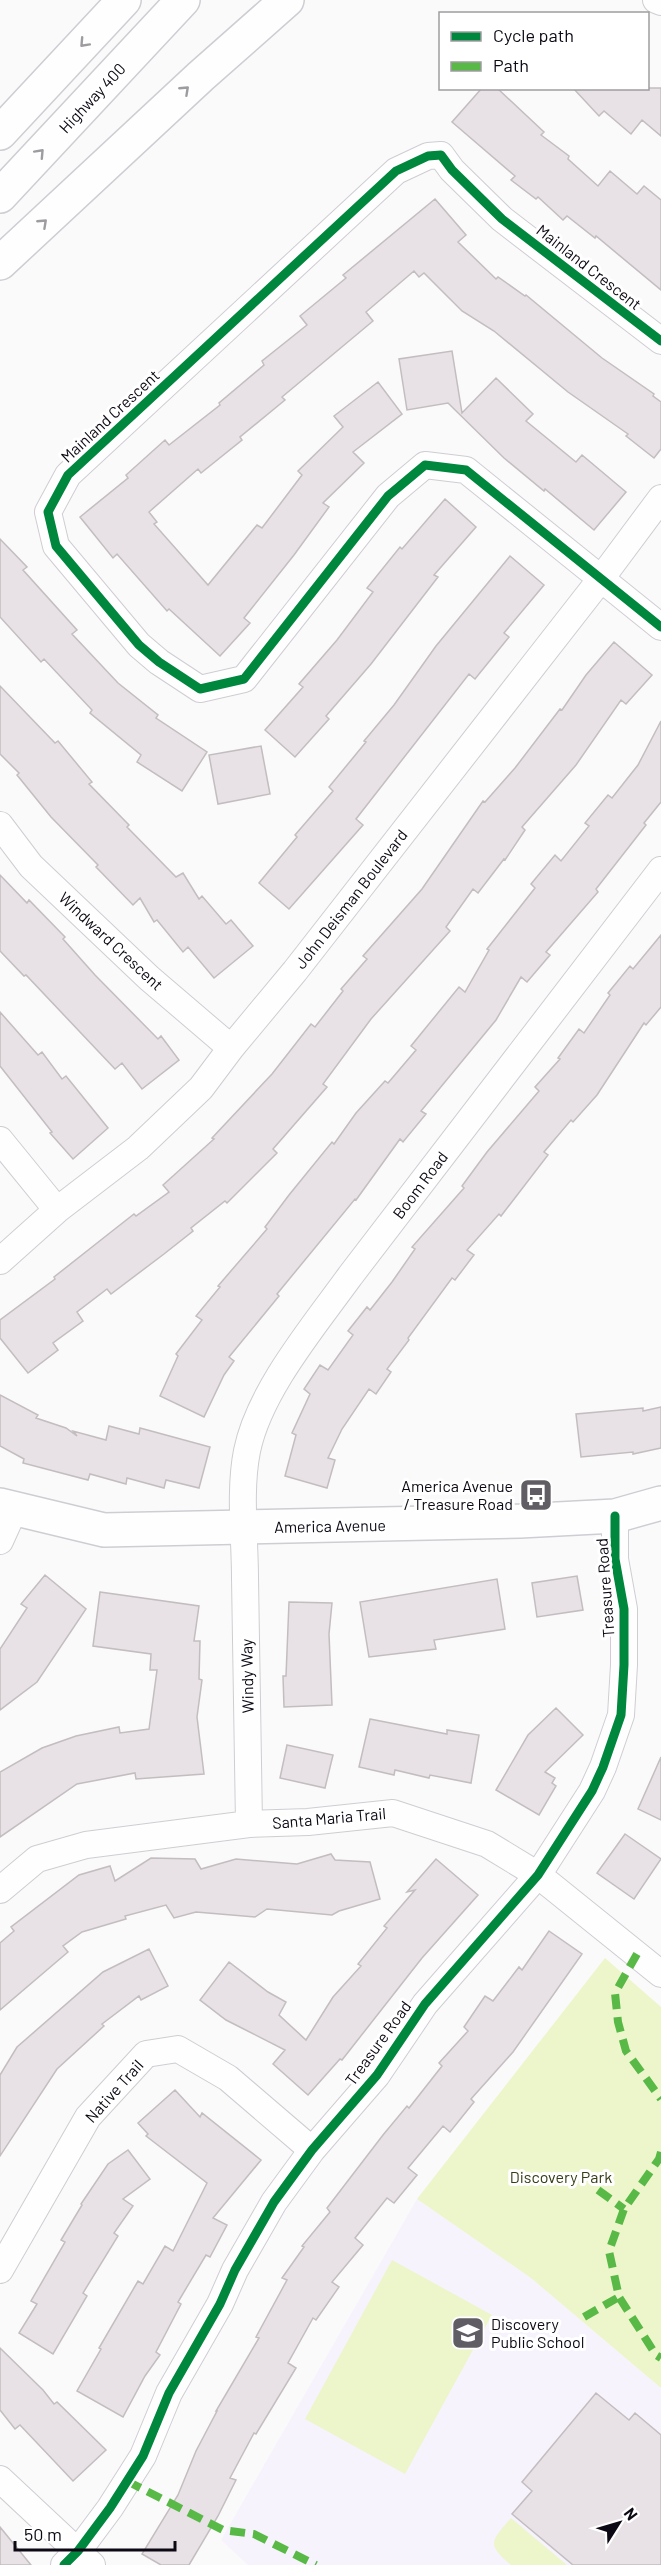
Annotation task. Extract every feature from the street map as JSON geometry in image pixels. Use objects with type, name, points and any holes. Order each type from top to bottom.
[{"type":"main road","points":[[0,133],[124,0]]},
{"type":"main road","name":"Highway 400","points":[[0,196],[183,0]]},
{"type":"main road","points":[[0,263],[201,76],[287,0]]},
{"type":"main road","name":"America Avenue","points":[[7,1508],[104,1530],[520,1521],[615,1516],[661,1503]]},
{"type":"street","points":[[656,0],[661,2]]},
{"type":"street","name":"Mainland Crescent","points":[[600,580],[466,470],[425,465],[388,496],[244,679],[200,689],[159,662],[139,645],[56,546],[48,512],[68,475],[396,171],[428,156],[441,155],[452,170],[502,219],[661,341]]},
{"type":"street","name":"John Deisman Boulevard","points":[[0,1261],[57,1210],[138,1148],[201,1088],[600,580],[661,498]]},
{"type":"street","points":[[600,580],[661,627]]},
{"type":"street","name":"Windward Crescent","points":[[0,825],[31,866],[149,978],[231,1048]]},
{"type":"street","name":"Boom Road","points":[[242,1528],[247,1451],[267,1397],[286,1366],[350,1276],[661,870]]},
{"type":"street","points":[[0,1140],[57,1210]]},
{"type":"street","points":[[0,1541],[7,1508]]},
{"type":"street","name":"Treasure Road","points":[[78,2560],[143,2456],[170,2393],[220,2304],[252,2238],[274,2202],[312,2150],[377,2075],[425,2004],[537,1875],[592,1791],[621,1715],[624,1609],[615,1559],[615,1516]]},
{"type":"street","name":"Windy Way","points":[[242,1528],[245,1571],[249,1824]]},
{"type":"street","name":"Santa Maria Trail","points":[[0,1890],[37,1859],[86,1845],[249,1824],[308,1822],[393,1813],[487,1844],[537,1875],[661,1974]]},
{"type":"street","name":"Native Trail","points":[[0,2270],[88,2117],[146,2054],[178,2049],[228,2078],[312,2150]]},
{"type":"street","points":[[0,2479],[78,2560]]},
{"type":"shaded area","name":"Discovery Public School","points":[[417,2199],[531,2278],[661,2388],[661,2565],[248,2565],[221,2540]]},
{"type":"green space","name":"Discovery Park","points":[[605,1958],[661,2007],[661,2388],[531,2278],[417,2199]]},
{"type":"green space","points":[[392,2260],[492,2315],[405,2474],[305,2419]]},
{"type":"green space","points":[[511,2518],[567,2565],[511,2565],[498,2552],[494,2542]]},
{"type":"building","points":[[661,88],[661,136],[642,120],[631,134],[604,111],[599,116],[575,90]]},
{"type":"building","points":[[480,90],[499,90],[544,132],[541,135],[569,156],[568,159],[598,186],[610,171],[637,194],[644,186],[661,200],[661,290],[596,236],[595,238],[567,216],[563,220],[538,197],[536,199],[511,180],[515,176],[452,122]]},
{"type":"building","points":[[435,199],[466,235],[458,242],[496,279],[498,277],[526,295],[602,358],[654,394],[653,396],[661,402],[661,449],[654,458],[626,436],[628,434],[568,392],[494,331],[462,311],[424,273],[419,277],[414,271],[366,312],[373,321],[282,397],[285,400],[240,437],[242,440],[201,473],[198,469],[149,512],[157,522],[154,524],[208,585],[257,525],[262,528],[302,475],[298,471],[343,427],[334,416],[378,382],[402,414],[353,452],[364,463],[323,503],[329,507],[244,618],[250,623],[220,656],[169,609],[167,611],[117,554],[113,558],[80,517],[128,478],[126,475],[165,440],[169,445],[220,405],[219,403],[264,365],[262,361],[307,325],[300,316],[346,278],[343,275]]},
{"type":"building","points":[[452,351],[462,413],[496,378],[533,414],[526,421],[576,462],[582,455],[626,492],[594,530],[504,458],[448,403],[407,410],[399,359]]},
{"type":"building","points":[[445,499],[476,527],[434,575],[438,577],[371,664],[326,716],[329,719],[295,757],[265,730],[303,687],[299,684],[337,640],[373,592],[367,588],[400,547],[402,549]]},
{"type":"building","points":[[0,539],[27,567],[23,570],[77,630],[72,634],[118,683],[158,715],[156,718],[207,752],[182,791],[137,762],[141,755],[90,713],[92,710],[44,659],[41,662],[0,617]]},
{"type":"building","points":[[510,556],[544,585],[504,633],[509,637],[475,679],[469,674],[356,819],[363,825],[289,909],[259,883],[297,837],[295,835],[333,791],[329,787],[366,742],[364,741],[394,705],[436,646]]},
{"type":"building","points":[[614,642],[652,675],[626,704],[621,700],[576,765],[522,827],[525,830],[505,860],[478,893],[473,889],[446,927],[450,931],[371,1019],[323,1084],[327,1087],[273,1149],[277,1153],[227,1203],[225,1201],[191,1228],[193,1231],[111,1294],[107,1289],[77,1312],[83,1321],[53,1343],[58,1350],[28,1373],[0,1338],[0,1320],[55,1279],[54,1277],[134,1214],[136,1216],[169,1192],[163,1185],[214,1139],[212,1138],[272,1074],[311,1024],[315,1027],[343,991],[341,989],[367,959],[363,956],[422,889],[483,801],[485,802],[515,768]]},
{"type":"building","points":[[0,686],[55,743],[58,741],[92,782],[89,784],[129,825],[127,827],[176,877],[183,873],[199,899],[202,896],[226,924],[231,920],[253,946],[214,978],[188,947],[183,952],[157,920],[154,922],[140,898],[133,905],[96,867],[98,865],[51,817],[17,775],[19,773],[0,754]]},
{"type":"building","points":[[661,721],[661,802],[596,889],[598,892],[546,952],[550,955],[527,982],[521,977],[496,1020],[421,1111],[426,1114],[403,1142],[400,1139],[356,1200],[277,1294],[279,1296],[229,1357],[234,1361],[224,1375],[204,1417],[160,1396],[178,1356],[176,1354],[202,1320],[196,1316],[220,1287],[218,1286],[267,1229],[265,1227],[289,1195],[332,1142],[334,1144],[356,1113],[385,1081],[388,1083],[416,1050],[411,1046],[459,987],[465,992],[489,950],[487,949],[535,888],[531,884],[555,855],[561,861],[589,826],[585,823],[608,795],[612,798],[638,765]]},
{"type":"building","points":[[261,746],[270,794],[218,804],[209,755]]},
{"type":"building","points":[[0,875],[27,903],[29,900],[65,937],[63,939],[95,975],[158,1039],[161,1036],[179,1060],[142,1089],[122,1063],[115,1069],[26,975],[24,976],[0,951]]},
{"type":"building","points":[[661,935],[661,1007],[646,1025],[644,1023],[597,1095],[573,1122],[571,1120],[544,1152],[548,1155],[501,1216],[499,1214],[467,1250],[474,1255],[455,1280],[452,1278],[408,1338],[409,1340],[387,1369],[391,1372],[376,1394],[369,1389],[342,1429],[328,1458],[335,1460],[327,1488],[285,1476],[296,1435],[292,1433],[310,1394],[304,1389],[320,1365],[328,1370],[353,1335],[348,1331],[367,1307],[370,1310],[392,1282],[415,1249],[412,1247],[464,1188],[462,1186],[487,1152],[539,1091],[535,1087],[560,1059],[558,1058],[579,1029],[584,1033],[610,995],[608,993],[630,966],[633,969]]},
{"type":"building","points":[[0,1012],[38,1055],[42,1052],[62,1079],[66,1076],[108,1128],[73,1159],[50,1133],[52,1132],[0,1066]]},
{"type":"building","points":[[0,1395],[38,1415],[36,1418],[66,1428],[77,1436],[73,1431],[106,1440],[109,1426],[139,1434],[140,1428],[210,1447],[199,1488],[166,1480],[164,1488],[127,1478],[126,1484],[90,1474],[88,1480],[23,1463],[24,1459],[0,1446]]},
{"type":"building","points":[[661,1407],[661,1448],[633,1454],[633,1452],[581,1457],[576,1414],[643,1408],[643,1411]]},
{"type":"building","points":[[45,1575],[86,1609],[37,1682],[0,1710],[0,1649],[27,1608],[21,1604]]},
{"type":"building","points":[[577,1576],[583,1610],[537,1617],[532,1583]]},
{"type":"building","points":[[497,1579],[505,1629],[434,1640],[436,1649],[369,1657],[360,1602]]},
{"type":"building","points":[[100,1592],[199,1606],[194,1641],[200,1641],[199,1679],[202,1680],[197,1717],[204,1774],[136,1779],[135,1773],[77,1784],[0,1837],[0,1772],[42,1748],[76,1736],[119,1727],[120,1733],[149,1729],[157,1670],[150,1670],[151,1654],[93,1646]]},
{"type":"building","points":[[289,1602],[332,1603],[329,1634],[332,1705],[284,1707],[283,1676],[286,1676]]},
{"type":"building","points":[[556,1708],[583,1735],[545,1772],[555,1778],[552,1783],[556,1786],[539,1815],[496,1790],[528,1735]]},
{"type":"building","points":[[370,1719],[447,1734],[447,1730],[479,1735],[471,1783],[430,1775],[429,1778],[395,1770],[394,1775],[359,1767]]},
{"type":"building","points":[[287,1745],[333,1755],[325,1788],[280,1778]]},
{"type":"building","points":[[661,1757],[661,1820],[638,1809]]},
{"type":"building","points":[[625,1834],[661,1859],[634,1899],[597,1873]]},
{"type":"building","points":[[331,1854],[335,1860],[370,1862],[380,1899],[332,1915],[267,1909],[255,1917],[196,1912],[174,1918],[166,1905],[125,1916],[126,1919],[82,1932],[63,1946],[68,1952],[0,2010],[0,1943],[14,1931],[11,1927],[79,1875],[110,1866],[115,1881],[151,1858],[195,1859],[201,1869],[236,1859],[297,1864]]},
{"type":"building","points":[[436,1859],[478,1895],[422,1958],[342,2060],[340,2059],[308,2095],[273,2064],[285,2050],[226,2020],[200,2000],[229,1962],[268,1992],[286,2002],[279,2015],[306,2040],[333,1997],[361,1966],[358,1964],[387,1928],[384,1926],[415,1890],[407,1892]]},
{"type":"building","points":[[549,1931],[582,1954],[513,2052],[471,2099],[474,2102],[450,2132],[443,2126],[408,2168],[417,2175],[394,2203],[387,2198],[355,2238],[363,2245],[332,2282],[339,2287],[316,2320],[313,2318],[288,2363],[296,2368],[256,2434],[254,2433],[230,2478],[236,2480],[189,2565],[161,2565],[142,2554],[178,2495],[216,2411],[259,2338],[256,2337],[287,2280],[282,2278],[304,2247],[302,2246],[330,2212],[327,2208],[383,2135],[407,2106],[409,2108],[442,2066],[439,2063],[468,2031],[464,2027],[485,1996],[493,2001],[519,1967],[522,1970]]},
{"type":"building","points":[[149,1949],[168,1986],[141,2000],[139,1996],[102,2024],[104,2026],[57,2069],[0,2156],[0,2075],[17,2047],[103,1972]]},
{"type":"building","points":[[175,2090],[200,2117],[202,2113],[261,2160],[213,2218],[227,2225],[210,2257],[206,2255],[178,2302],[181,2304],[156,2352],[160,2355],[145,2376],[123,2417],[77,2391],[138,2281],[143,2284],[165,2246],[173,2251],[207,2183],[146,2136],[148,2134],[138,2123]]},
{"type":"building","points":[[128,2150],[150,2179],[123,2199],[133,2206],[114,2233],[118,2236],[83,2293],[87,2296],[53,2354],[19,2333],[37,2304],[31,2301],[65,2242],[61,2240],[81,2204],[108,2164]]},
{"type":"building","points":[[0,2348],[54,2404],[57,2402],[106,2450],[73,2481],[20,2425],[15,2429],[0,2410]]},
{"type":"building","points":[[596,2393],[629,2420],[635,2413],[661,2435],[661,2565],[573,2565],[512,2514],[532,2491],[522,2482]]},
{"type":"building","points":[[0,2527],[31,2565],[0,2565]]},
{"type":"marked path","points":[[637,1954],[615,1993],[618,2022],[626,2051],[661,2099]]},
{"type":"marked path","points":[[661,2152],[659,2159],[624,2209],[609,2251],[619,2297],[656,2355],[661,2358]]},
{"type":"marked path","points":[[598,2190],[624,2209]]},
{"type":"marked path","points":[[584,2317],[619,2297]]},
{"type":"marked path","points":[[127,2481],[223,2530],[254,2534],[316,2565]]},
{"type":"cycle path","points":[[661,341],[502,219],[452,170],[441,155],[428,156],[396,171],[68,475],[48,512],[56,546],[139,645],[159,662],[200,689],[244,679],[388,496],[425,465],[466,470],[661,627]]},
{"type":"cycle path","points":[[64,2565],[78,2551],[110,2508],[143,2456],[169,2393],[220,2304],[235,2270],[274,2202],[312,2150],[377,2075],[425,2004],[538,1875],[592,1791],[621,1715],[624,1609],[615,1559],[615,1516]]},
{"type":"place","name":"America Avenue / Treasure Road","points":[[536,1495]]},
{"type":"place","name":"Discovery Public School","points":[[468,2333]]}]
